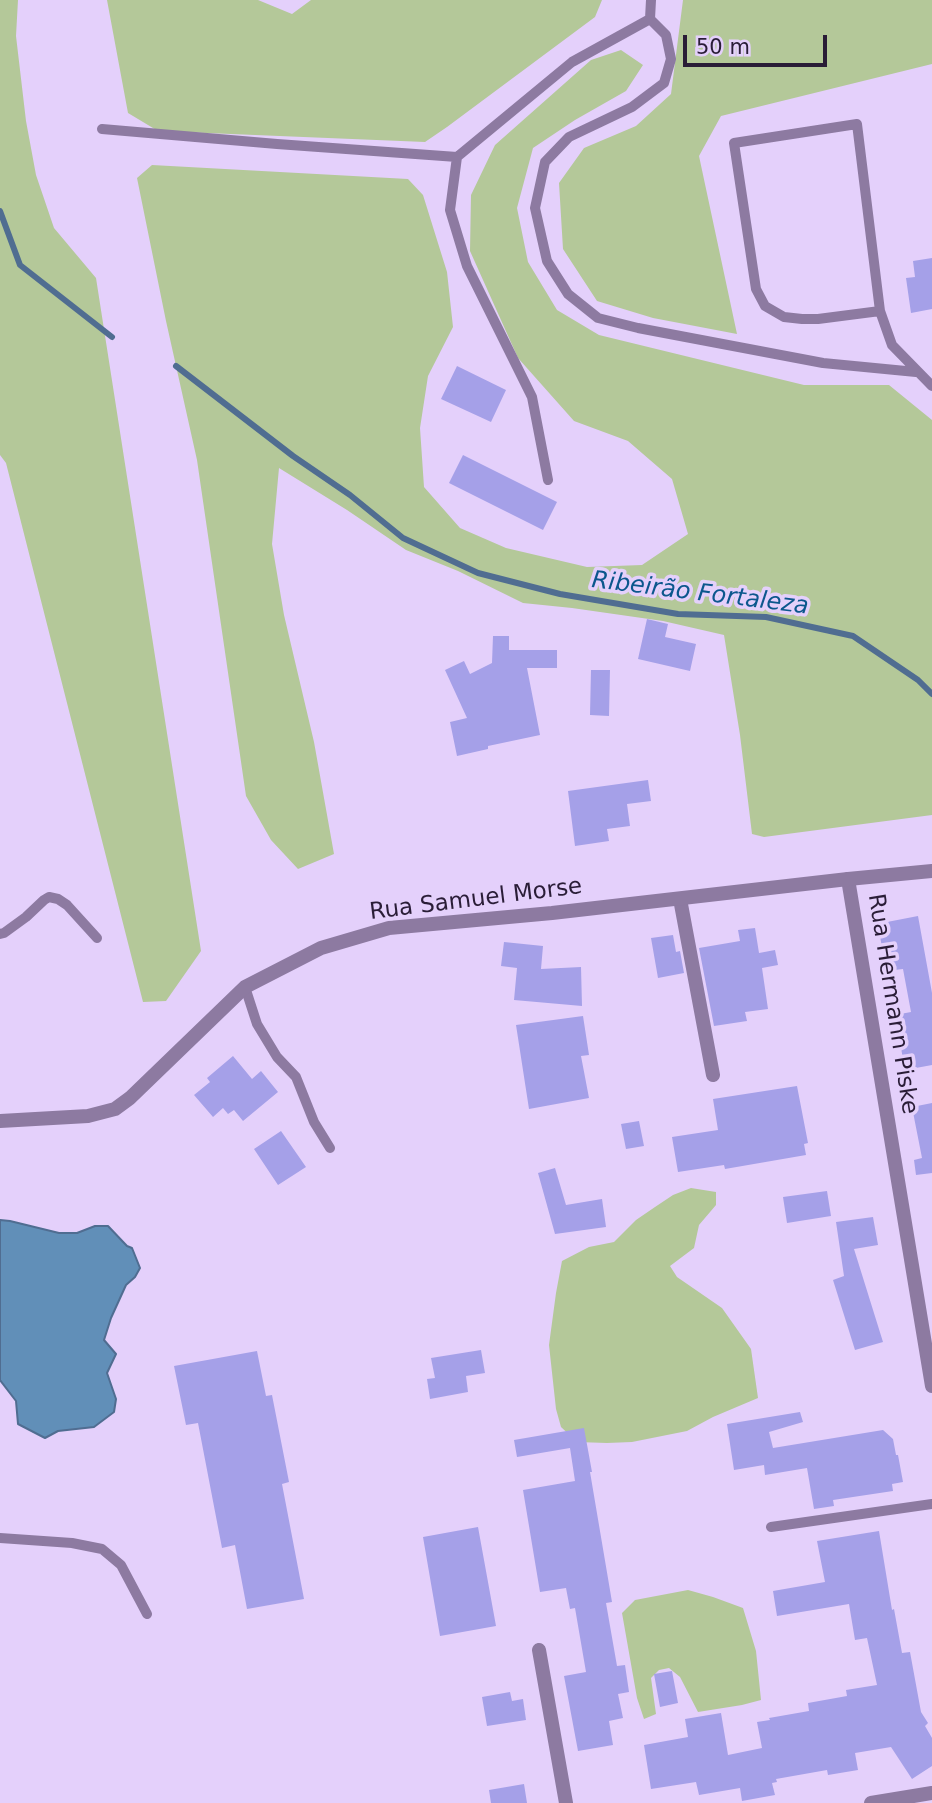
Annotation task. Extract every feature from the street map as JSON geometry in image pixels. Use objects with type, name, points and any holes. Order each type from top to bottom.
[{"type":"street","name":"Rua Samuel Morse","points":[[0,1121],[88,1116],[115,1109],[130,1098],[245,987],[321,948],[389,928],[540,915],[848,879],[932,872]]},
{"type":"street","name":"Rua Hermann Piske","points":[[848,879],[932,1386]]},
{"type":"street","points":[[680,898],[713,1075]]},
{"type":"street","points":[[540,1650],[566,1803]]},
{"type":"street","points":[[871,1803],[932,1793]]},
{"type":"lane","points":[[651,0],[650,19],[666,35],[671,59],[664,83],[632,107],[569,137],[545,162],[535,208],[547,261],[568,294],[598,318],[638,328],[822,363],[916,372]]},
{"type":"lane","points":[[548,480],[532,397],[467,266],[450,210],[457,157],[572,62],[650,19]]},
{"type":"lane","points":[[880,311],[802,319],[784,317],[765,306],[756,289],[734,143],[857,124],[880,311],[892,345],[932,386]]},
{"type":"lane","points":[[102,129],[457,157]]},
{"type":"lane","points":[[0,934],[26,917],[49,897],[67,905],[97,938]]},
{"type":"lane","points":[[245,987],[257,1024],[277,1057],[296,1077],[314,1122],[330,1148]]},
{"type":"lane","points":[[771,1527],[932,1504]]},
{"type":"lane","points":[[0,1538],[72,1543],[102,1549],[121,1565],[148,1614]]},
{"type":"green space","points":[[0,0],[18,0],[16,36],[26,121],[36,175],[54,228],[96,278],[201,951],[166,1001],[143,1002],[6,463],[0,455]]},
{"type":"green space","points":[[107,0],[258,0],[292,14],[311,0],[602,0],[595,17],[425,142],[158,131],[128,113]]},
{"type":"green space","points":[[683,0],[932,0],[932,64],[721,116],[699,156],[737,334],[653,318],[597,301],[563,249],[559,183],[584,148],[636,126],[671,94]]},
{"type":"green space","points":[[621,50],[643,65],[626,91],[533,148],[517,208],[528,262],[557,310],[599,335],[804,385],[889,385],[932,420],[932,815],[764,837],[752,834],[724,635],[663,621],[523,603],[458,571],[406,550],[279,468],[272,544],[284,615],[314,742],[334,854],[298,869],[271,840],[246,796],[197,460],[137,178],[152,165],[408,179],[423,195],[447,272],[453,327],[428,376],[420,428],[424,487],[460,528],[506,548],[587,567],[642,565],[688,534],[672,479],[628,441],[574,421],[518,358],[470,251],[471,195],[495,145],[591,60]]},
{"type":"green space","points":[[691,1188],[716,1192],[716,1205],[699,1225],[694,1248],[670,1266],[677,1277],[722,1308],[751,1349],[758,1398],[687,1431],[632,1442],[577,1442],[561,1427],[556,1409],[549,1345],[562,1261],[589,1247],[614,1242],[636,1220],[673,1195]]},
{"type":"green space","points":[[688,1590],[743,1608],[756,1651],[761,1700],[698,1712],[680,1677],[669,1668],[659,1670],[651,1678],[656,1714],[644,1719],[637,1698],[622,1613],[635,1600]]},
{"type":"water","points":[[0,1220],[59,1233],[77,1233],[95,1226],[108,1226],[132,1248],[140,1268],[126,1285],[104,1340],[116,1354],[107,1373],[116,1399],[114,1412],[94,1427],[58,1431],[45,1438],[18,1424],[16,1401],[0,1380]]},
{"type":"building","points":[[932,258],[932,309],[911,313],[906,278],[915,277],[913,261]]},
{"type":"building","points":[[457,366],[506,390],[491,422],[441,399]]},
{"type":"building","points":[[463,455],[557,502],[543,530],[449,483]]},
{"type":"building","points":[[647,619],[668,624],[665,637],[696,644],[690,671],[638,659]]},
{"type":"building","points":[[493,636],[509,636],[509,650],[557,650],[557,668],[527,668],[540,735],[457,756],[450,722],[467,718],[445,670],[464,661],[470,674],[492,663]]},
{"type":"building","points":[[591,670],[610,670],[609,716],[590,715]]},
{"type":"building","points":[[648,780],[651,801],[627,804],[630,826],[607,829],[609,841],[575,846],[568,791]]},
{"type":"building","points":[[918,916],[932,993],[932,1065],[905,1070],[895,1015],[911,1012],[903,969],[886,971],[880,936],[887,922]]},
{"type":"building","points":[[755,928],[759,953],[775,950],[778,965],[762,968],[768,1009],[745,1012],[747,1021],[714,1026],[699,948],[740,941],[738,930]]},
{"type":"building","points":[[673,935],[676,952],[680,951],[684,973],[658,978],[651,938]]},
{"type":"building","points":[[504,942],[543,946],[541,969],[581,967],[582,1006],[514,1000],[517,968],[501,966]]},
{"type":"building","points":[[583,1016],[589,1055],[581,1056],[589,1098],[529,1109],[516,1025]]},
{"type":"building","points":[[233,1056],[252,1079],[261,1071],[278,1092],[243,1121],[234,1110],[228,1114],[223,1108],[213,1117],[194,1095],[210,1082],[207,1078]]},
{"type":"building","points":[[797,1086],[808,1143],[804,1144],[806,1155],[725,1169],[724,1165],[678,1172],[672,1137],[718,1130],[713,1099]]},
{"type":"building","points":[[932,1103],[932,1173],[916,1175],[914,1160],[922,1158],[912,1107]]},
{"type":"building","points":[[639,1121],[644,1146],[626,1149],[621,1124]]},
{"type":"building","points":[[281,1131],[306,1167],[278,1185],[254,1149]]},
{"type":"building","points":[[555,1168],[566,1205],[602,1199],[606,1227],[555,1234],[538,1173]]},
{"type":"building","points":[[827,1191],[831,1216],[787,1223],[783,1197]]},
{"type":"building","points":[[873,1217],[878,1245],[854,1249],[883,1342],[855,1350],[833,1280],[844,1276],[836,1222]]},
{"type":"building","points":[[481,1350],[485,1373],[466,1376],[468,1392],[430,1399],[427,1379],[435,1378],[431,1358]]},
{"type":"building","points":[[257,1351],[266,1396],[272,1395],[289,1482],[282,1484],[304,1599],[247,1609],[235,1545],[222,1548],[198,1423],[186,1425],[174,1366]]},
{"type":"building","points":[[800,1412],[803,1422],[769,1432],[773,1448],[883,1430],[893,1439],[903,1482],[892,1484],[893,1491],[833,1500],[834,1506],[814,1509],[807,1468],[765,1475],[764,1465],[734,1470],[727,1424]]},
{"type":"building","points":[[584,1428],[612,1602],[606,1603],[617,1666],[625,1665],[629,1692],[618,1694],[623,1718],[609,1721],[613,1745],[578,1751],[564,1676],[586,1672],[575,1608],[570,1609],[566,1588],[540,1592],[523,1490],[575,1481],[570,1448],[517,1457],[514,1440]]},
{"type":"building","points":[[478,1527],[496,1626],[440,1636],[423,1537]]},
{"type":"building","points":[[879,1531],[902,1653],[910,1652],[921,1712],[928,1723],[925,1726],[932,1738],[932,1766],[912,1779],[891,1747],[855,1753],[858,1770],[828,1775],[827,1770],[776,1779],[777,1782],[772,1783],[775,1795],[742,1801],[740,1788],[699,1795],[696,1782],[651,1789],[644,1745],[688,1737],[685,1719],[721,1713],[728,1755],[762,1748],[757,1722],[809,1711],[808,1703],[847,1696],[846,1690],[877,1685],[867,1638],[855,1640],[849,1604],[777,1616],[773,1591],[825,1582],[817,1541]]},
{"type":"building","points":[[672,1671],[678,1703],[660,1707],[654,1674]]},
{"type":"building","points":[[510,1692],[512,1701],[523,1699],[526,1720],[487,1726],[482,1697]]},
{"type":"building","points":[[524,1784],[527,1803],[491,1803],[489,1790]]},
{"type":"waterway","name":"Ribeirão Fortaleza","points":[[0,211],[20,265],[112,337]]},
{"type":"waterway","name":"Ribeirão Fortaleza","points":[[176,366],[293,456],[350,495],[403,538],[478,573],[560,594],[678,614],[766,617],[853,636],[918,680],[932,694]]}]
